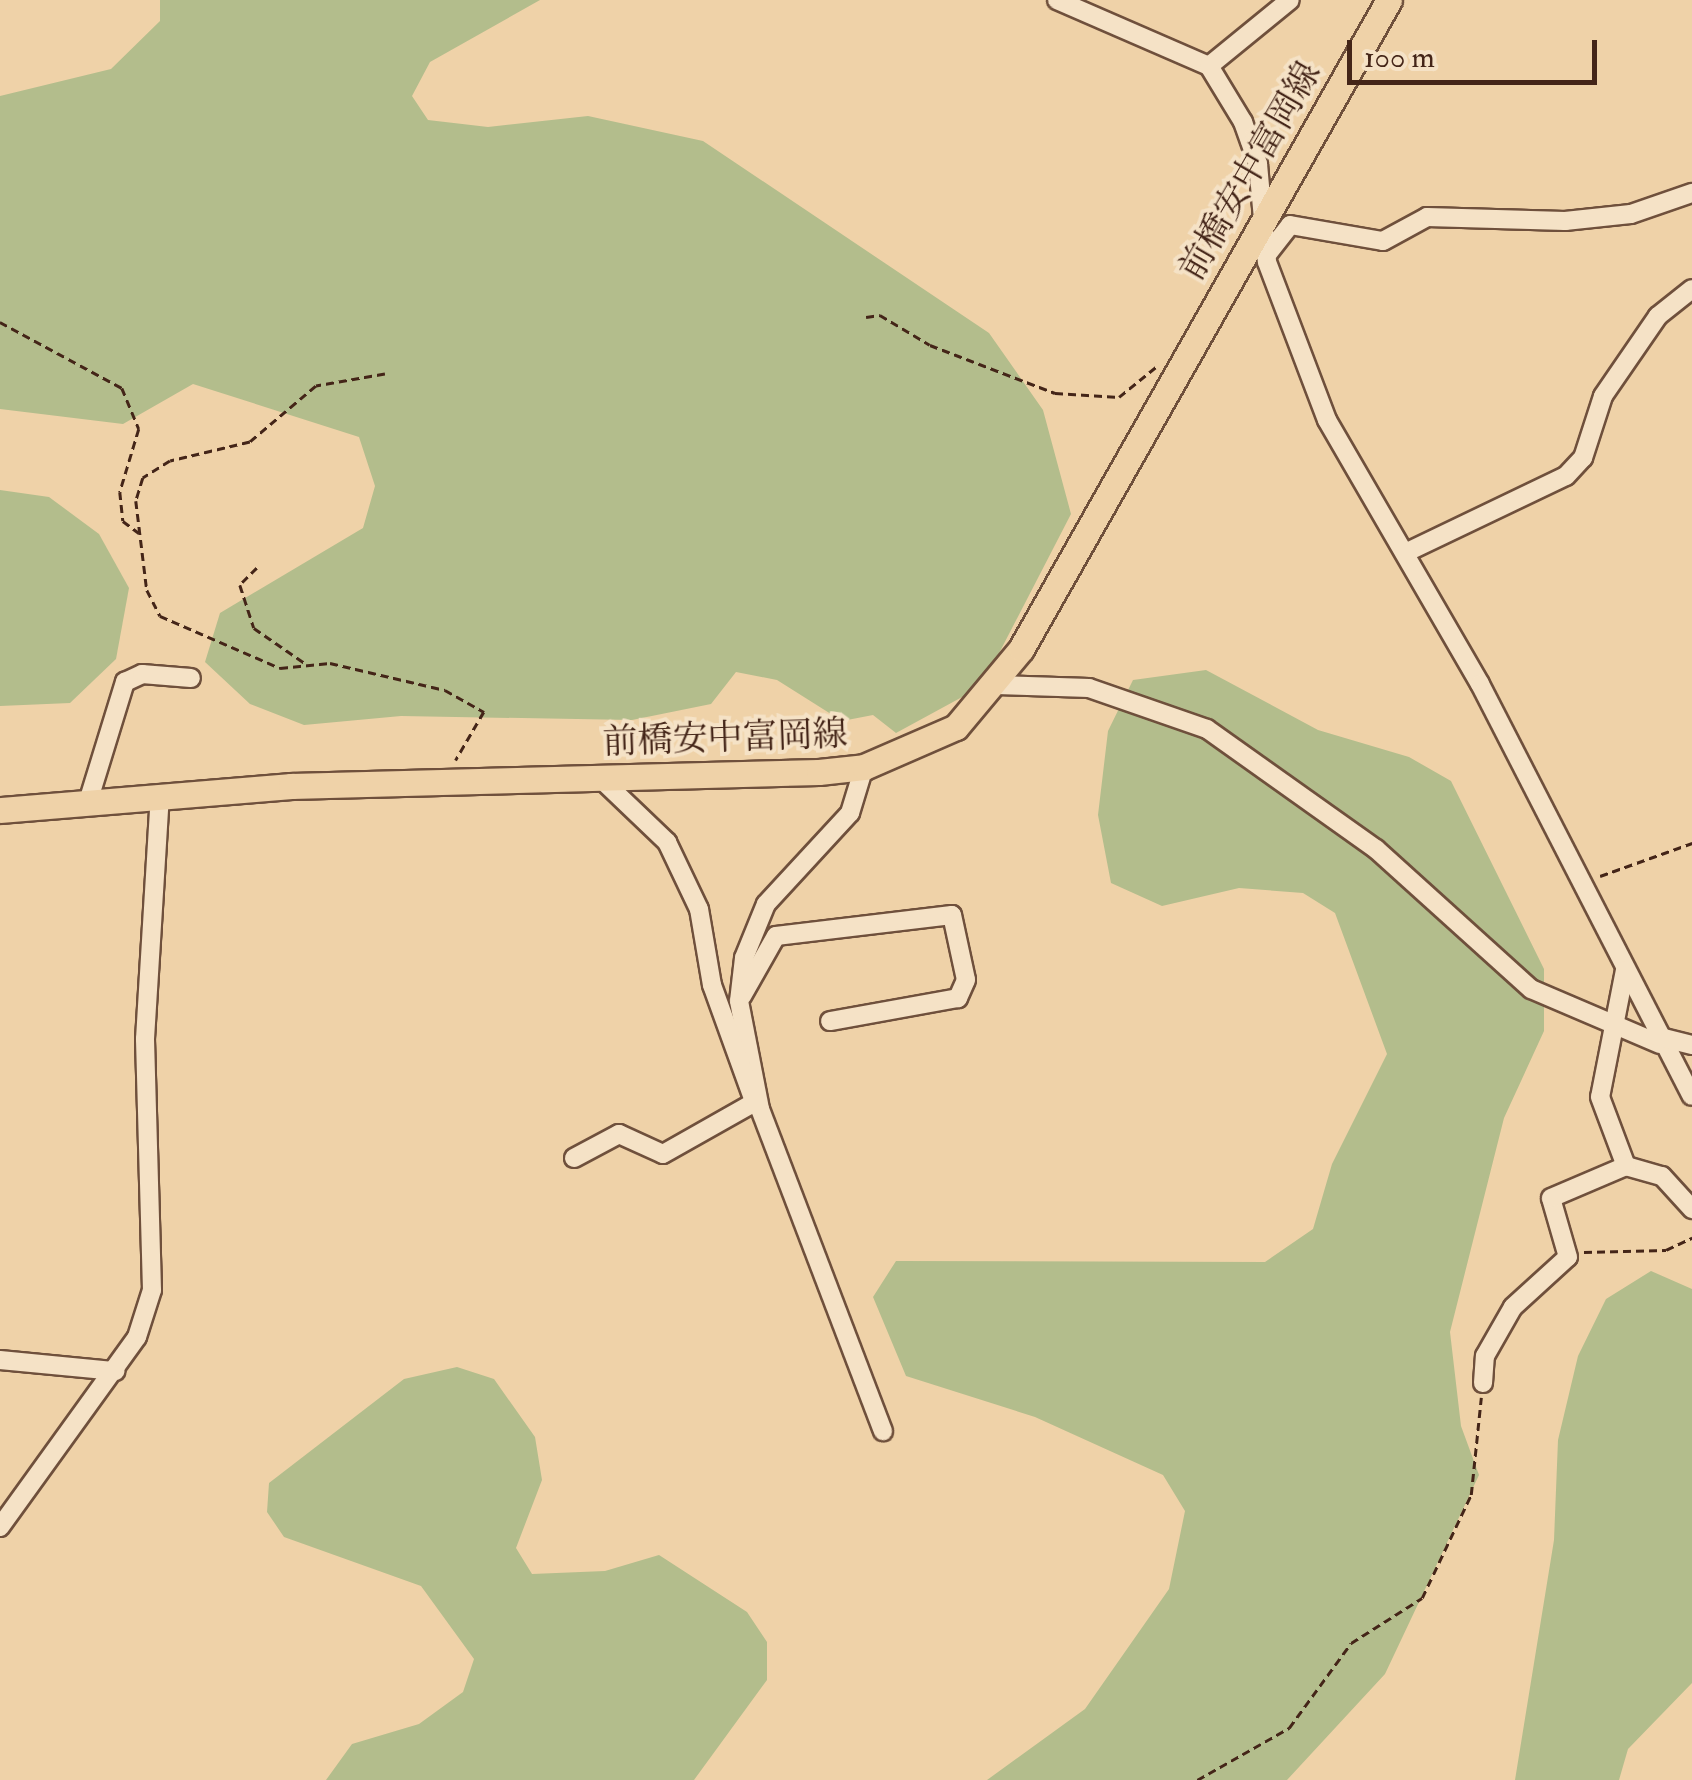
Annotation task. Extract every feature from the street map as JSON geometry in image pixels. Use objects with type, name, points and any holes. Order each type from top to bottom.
[{"type":"main road","name":"前橋安中富岡線","points":[[0,810],[160,796],[864,767],[956,727],[997,686],[1390,0]]},
{"type":"street","points":[[1058,0],[1209,66],[1251,140],[1266,256],[1327,420],[1405,553],[1584,882],[1658,1040],[1692,1096]]},
{"type":"street","points":[[1209,66],[1290,0]]},
{"type":"street","points":[[1266,256],[1290,226],[1383,241],[1428,217],[1565,221],[1631,214],[1692,193]]},
{"type":"street","points":[[1405,553],[1566,476],[1583,458],[1614,380],[1658,316],[1692,289]]},
{"type":"street","points":[[88,802],[126,682],[142,674],[191,678]]},
{"type":"street","points":[[997,686],[1089,688],[1207,729],[1376,849],[1531,990],[1608,1028],[1692,1045]]},
{"type":"street","points":[[757,1106],[739,1001],[744,958],[766,904],[850,812],[864,767]]},
{"type":"street","points":[[600,778],[667,842],[699,909],[712,986],[883,1431]]},
{"type":"street","points":[[0,1527],[137,1337],[156,1252],[145,1039],[160,796]]},
{"type":"street","points":[[739,1001],[776,936],[952,915],[966,980],[958,998],[830,1021]]},
{"type":"street","points":[[1625,970],[1608,1028],[1600,1097],[1626,1166]]},
{"type":"street","points":[[574,1158],[619,1134],[662,1154],[757,1106]]},
{"type":"street","points":[[1482,1383],[1485,1356],[1512,1307],[1568,1257],[1551,1198],[1626,1166],[1662,1176],[1692,1209]]},
{"type":"street","points":[[0,1360],[115,1371]]},
{"type":"path","points":[[866,318],[880,315],[930,345],[1055,393],[1119,397],[1186,354]]},
{"type":"path","points":[[0,322],[122,388],[139,429],[120,492],[123,521],[140,534]]},
{"type":"path","points":[[385,374],[316,386],[250,442],[156,470],[136,500],[140,534],[160,616],[280,668],[308,665],[372,669],[484,712],[444,782]]},
{"type":"path","points":[[257,568],[240,585],[254,628],[308,665]]},
{"type":"path","points":[[1584,882],[1692,842]]},
{"type":"path","points":[[1568,1257],[1666,1250],[1692,1238]]},
{"type":"path","points":[[1197,1780],[1289,1728],[1350,1643],[1422,1598],[1471,1496],[1482,1383]]},
{"type":"green space","points":[[160,0],[540,0],[430,62],[412,96],[428,120],[488,127],[588,116],[703,141],[989,333],[1043,410],[1071,514],[995,661],[964,696],[896,733],[873,715],[842,721],[777,680],[736,672],[711,704],[632,720],[401,716],[304,725],[250,704],[205,662],[220,613],[363,528],[375,486],[359,437],[193,384],[123,424],[0,409],[0,96],[111,69],[160,21]]},
{"type":"green space","points":[[0,490],[49,497],[99,534],[129,588],[116,659],[70,703],[0,706]]},
{"type":"green space","points":[[1206,670],[1318,730],[1409,757],[1451,781],[1544,969],[1544,1031],[1504,1118],[1450,1332],[1461,1426],[1479,1475],[1385,1674],[1287,1780],[987,1780],[1085,1709],[1169,1589],[1185,1511],[1163,1475],[1035,1417],[906,1376],[873,1297],[896,1261],[1265,1262],[1313,1229],[1332,1164],[1387,1054],[1335,913],[1303,893],[1239,888],[1162,906],[1111,883],[1098,815],[1108,731],[1133,680]]},
{"type":"green space","points":[[1651,1271],[1692,1289],[1692,1683],[1628,1749],[1619,1780],[1515,1780],[1554,1540],[1558,1440],[1578,1356],[1606,1299]]},
{"type":"green space","points":[[457,1367],[494,1379],[535,1437],[542,1480],[516,1548],[532,1574],[605,1571],[659,1555],[747,1612],[767,1642],[767,1680],[694,1780],[326,1780],[352,1744],[419,1724],[463,1692],[474,1659],[421,1586],[284,1537],[267,1512],[269,1483],[404,1379]]}]
